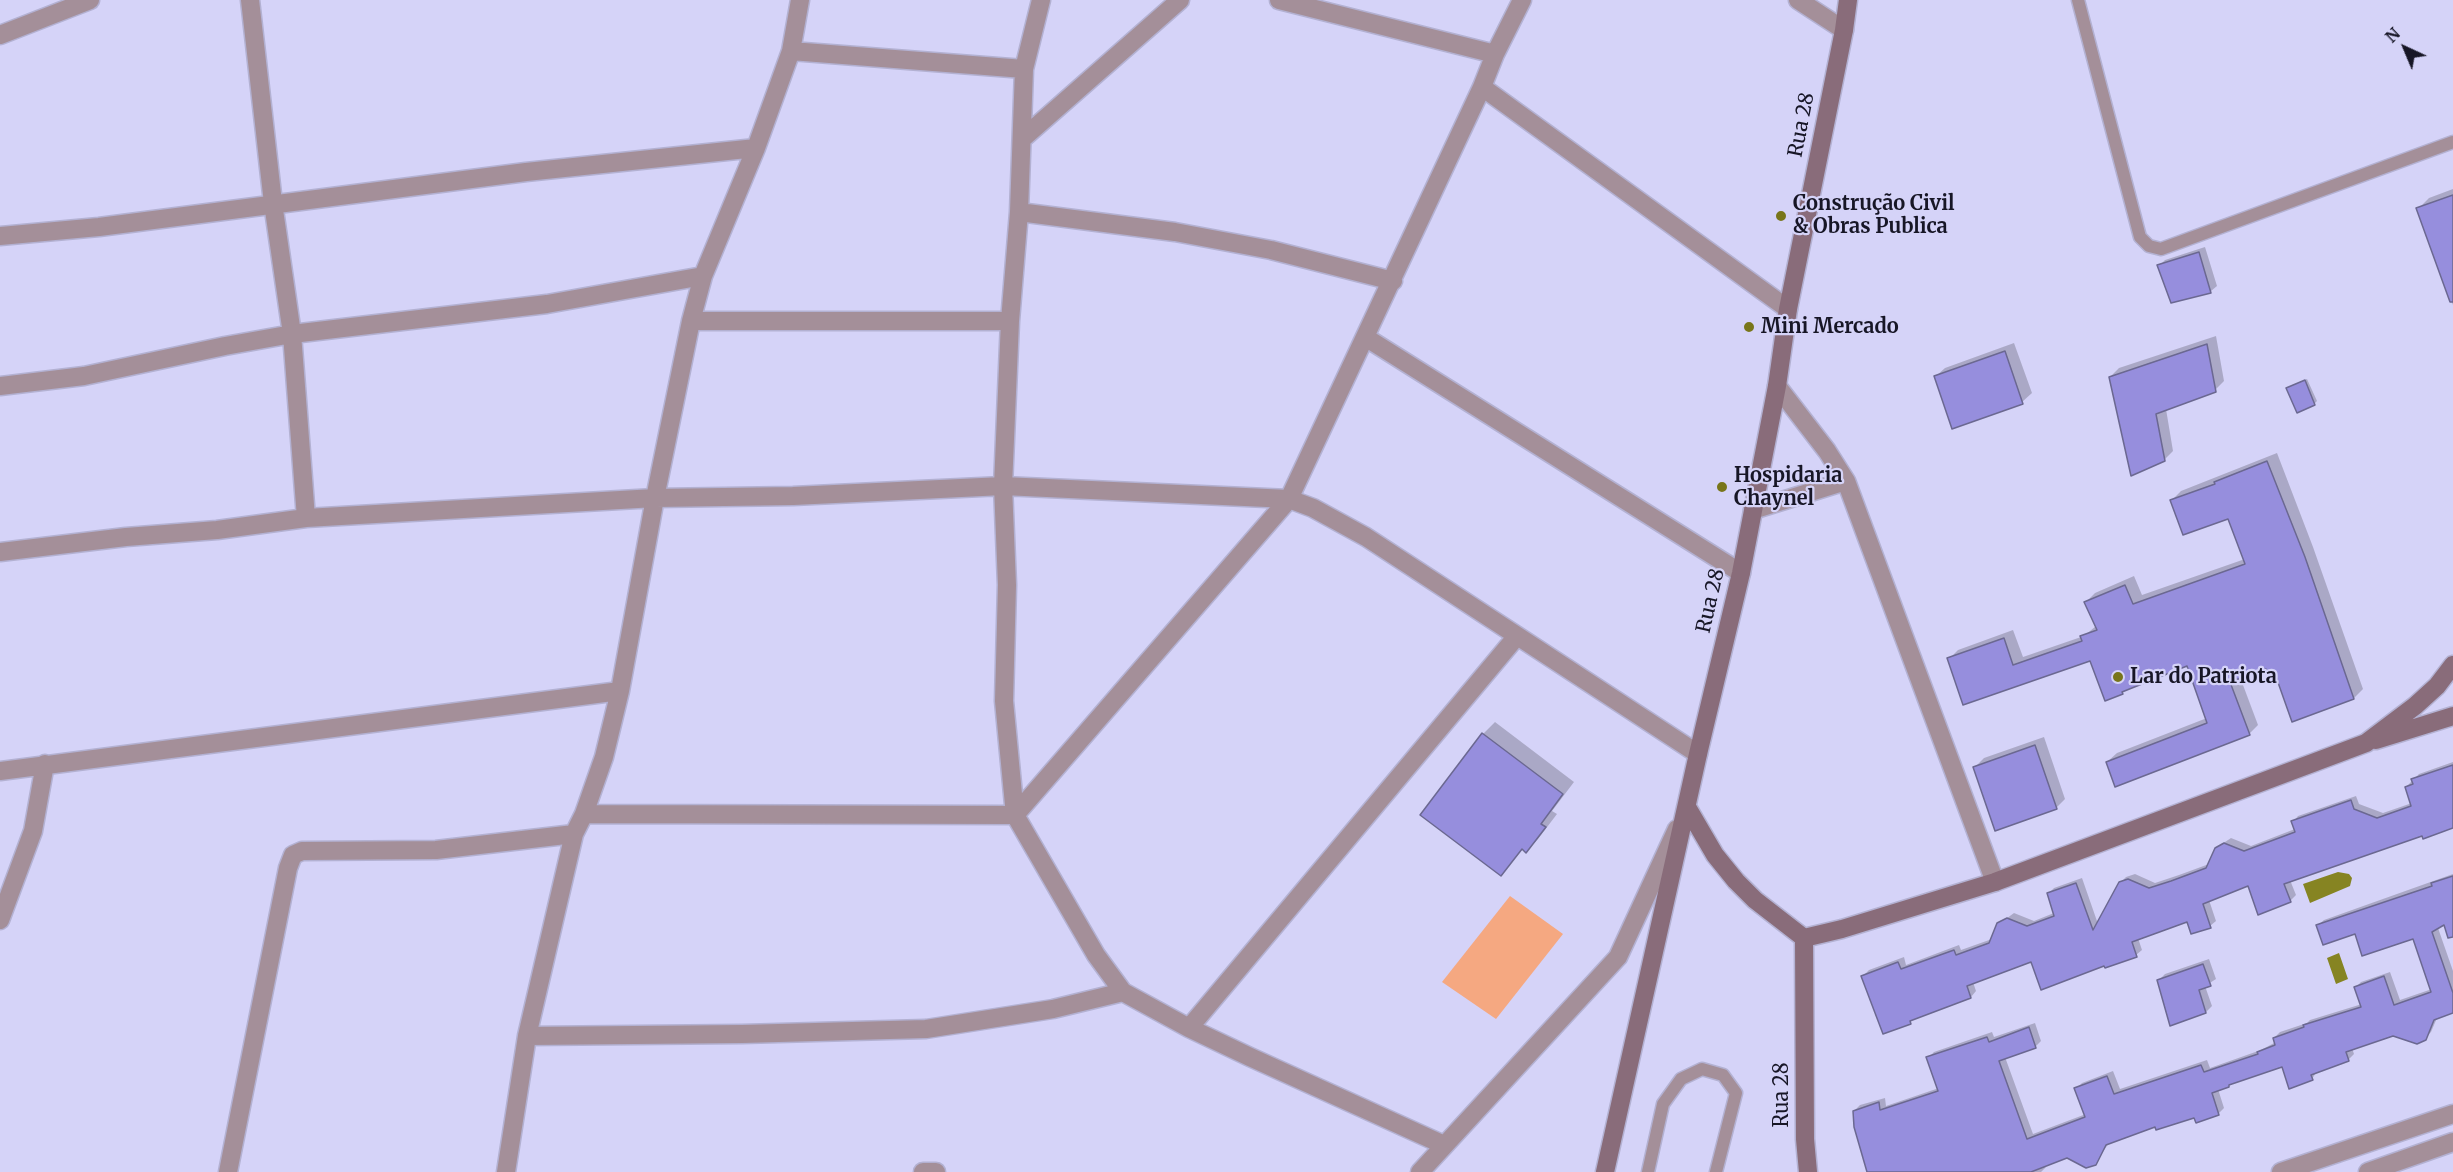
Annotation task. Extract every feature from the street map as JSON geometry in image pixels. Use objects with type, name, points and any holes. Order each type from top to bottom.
[{"type":"street","points":[[0,35],[90,0]]},
{"type":"street","points":[[250,0],[273,203],[292,334],[306,518]]},
{"type":"street","points":[[506,1172],[527,1036],[574,834],[584,814],[604,757],[620,691],[655,498],[691,321],[703,276],[756,148],[791,51],[800,0]]},
{"type":"street","points":[[1041,0],[1024,69],[1019,212],[1010,321],[1003,486],[1007,585],[1004,701],[1015,815],[1090,945],[1123,992],[1189,1028],[1444,1144]]},
{"type":"street","points":[[1022,139],[1180,0]]},
{"type":"street","points":[[1279,0],[1495,54]]},
{"type":"street","points":[[584,814],[1015,815],[1289,499],[1522,0]]},
{"type":"street","points":[[1798,0],[1844,30]]},
{"type":"street","name":"Rua 28","points":[[1605,1172],[1698,754],[1741,573],[1777,386],[1788,309],[1848,0]]},
{"type":"street","points":[[791,51],[1024,69]]},
{"type":"street","points":[[1482,87],[1788,309]]},
{"type":"street","points":[[0,236],[99,227],[526,172],[756,148]]},
{"type":"street","points":[[1019,212],[1175,232],[1271,250],[1392,281]]},
{"type":"street","points":[[0,386],[84,376],[292,334],[547,304],[703,276]]},
{"type":"street","points":[[691,321],[1010,321]]},
{"type":"street","points":[[1365,338],[1741,573]]},
{"type":"street","points":[[1777,386],[1827,451],[1846,482],[1995,882]]},
{"type":"street","points":[[1753,510],[1846,482]]},
{"type":"street","points":[[0,552],[126,537],[217,530],[306,518],[655,498],[1003,486],[1289,499],[1313,508],[1366,537],[1698,754]]},
{"type":"street","points":[[1189,1028],[1517,636]]},
{"type":"street","points":[[2366,743],[2438,686],[2453,665]]},
{"type":"street","points":[[0,771],[620,691]]},
{"type":"street","points":[[1687,807],[1696,827],[1736,881],[1755,900],[1804,938],[1842,929],[1995,882],[2366,743],[2453,716]]},
{"type":"street","points":[[0,920],[33,831],[45,764]]},
{"type":"street","points":[[1420,1172],[1618,957],[1687,807]]},
{"type":"street","points":[[228,1172],[288,868],[293,855],[302,851],[436,849],[574,834]]},
{"type":"street","name":"Rua 28","points":[[1804,938],[1805,1139],[1808,1172]]},
{"type":"street","points":[[527,1036],[926,1029],[1053,1009],[1123,992]]},
{"type":"street","points":[[2281,1172],[2453,1114]]},
{"type":"street","points":[[2368,1172],[2453,1142]]},
{"type":"street","points":[[923,1172],[936,1172]]},
{"type":"lane","points":[[2078,0],[2140,237],[2149,246],[2161,249],[2453,142]]},
{"type":"lane","points":[[1648,1172],[1663,1104],[1681,1079],[1702,1069],[1723,1076],[1736,1093],[1716,1172]]},
{"type":"shaded area","points":[[2338,872],[2349,874],[2352,878],[2350,886],[2310,903],[2303,884]]},
{"type":"shaded area","points":[[1510,896],[1563,934],[1496,1019],[1442,982]]},
{"type":"shaded area","points":[[2339,953],[2348,979],[2336,984],[2327,958]]},
{"type":"building","points":[[2453,195],[2453,302],[2450,302],[2416,208]]},
{"type":"building","points":[[2199,252],[2211,293],[2171,303],[2157,265]]},
{"type":"building","points":[[2207,344],[2216,392],[2156,414],[2165,461],[2131,476],[2109,377]]},
{"type":"building","points":[[2005,351],[2023,404],[1952,429],[1934,376]]},
{"type":"building","points":[[2305,380],[2315,405],[2297,413],[2286,388]]},
{"type":"building","points":[[2267,461],[2305,557],[2354,699],[2292,722],[2275,674],[2269,676],[2266,669],[2230,682],[2250,735],[2115,787],[2106,762],[2207,723],[2187,666],[2105,701],[2090,661],[1963,705],[1947,658],[2004,638],[2013,665],[2082,641],[2080,636],[2097,630],[2084,602],[2125,585],[2133,604],[2245,564],[2228,519],[2183,535],[2170,500],[2215,484],[2214,482]]},
{"type":"building","points":[[1482,733],[1563,794],[1541,824],[1546,827],[1526,853],[1522,849],[1501,876],[1420,815]]},
{"type":"building","points":[[2035,745],[2057,809],[1995,831],[1973,767]]},
{"type":"building","points":[[2453,765],[2453,828],[2423,839],[2422,836],[2284,884],[2291,902],[2258,915],[2248,886],[2203,904],[2211,928],[2191,934],[2187,922],[2132,942],[2137,957],[2105,968],[2104,966],[2041,990],[2031,962],[1967,986],[1971,998],[1910,1021],[1911,1024],[1883,1034],[1861,976],[1898,962],[1901,969],[1954,950],[1956,955],[1989,943],[1997,923],[2007,918],[2027,926],[2054,916],[2047,893],[2076,883],[2093,930],[2119,882],[2128,879],[2149,888],[2171,881],[2206,868],[2215,848],[2224,843],[2244,851],[2295,832],[2291,821],[2351,800],[2354,809],[2377,818],[2411,806],[2405,787],[2413,784],[2411,779]]},
{"type":"building","points":[[2453,876],[2453,937],[2448,938],[2444,925],[2432,932],[2453,993],[2453,1013],[2434,1020],[2426,1040],[2417,1044],[2393,1036],[2346,1052],[2349,1061],[2311,1075],[2313,1080],[2289,1089],[2282,1067],[2229,1085],[2229,1087],[2212,1093],[2219,1115],[2196,1123],[2194,1118],[2156,1130],[2155,1127],[2106,1145],[2096,1165],[2086,1168],[2067,1158],[2031,1172],[1867,1172],[1854,1127],[1853,1111],[1879,1102],[1880,1110],[1938,1091],[1926,1057],[1987,1037],[1989,1042],[2029,1027],[2036,1048],[1999,1061],[2027,1139],[2085,1117],[2074,1088],[2107,1076],[2114,1094],[2201,1065],[2204,1072],[2258,1054],[2257,1052],[2275,1045],[2273,1038],[2304,1027],[2303,1025],[2361,1007],[2354,987],[2384,976],[2394,1005],[2431,992],[2413,939],[2362,956],[2355,934],[2323,945],[2316,925],[2432,886],[2431,883]]},
{"type":"building","points":[[2203,964],[2211,986],[2199,990],[2206,1013],[2170,1026],[2157,980]]},
{"type":"place","name":"Construção Civil & Obras Publica","points":[[1781,216]]},
{"type":"place","name":"Mini Mercado","points":[[1749,327]]},
{"type":"place","name":"Hospidaria Chaynel","points":[[1722,487]]},
{"type":"place","name":"Lar do Patriota","points":[[2118,677]]}]
